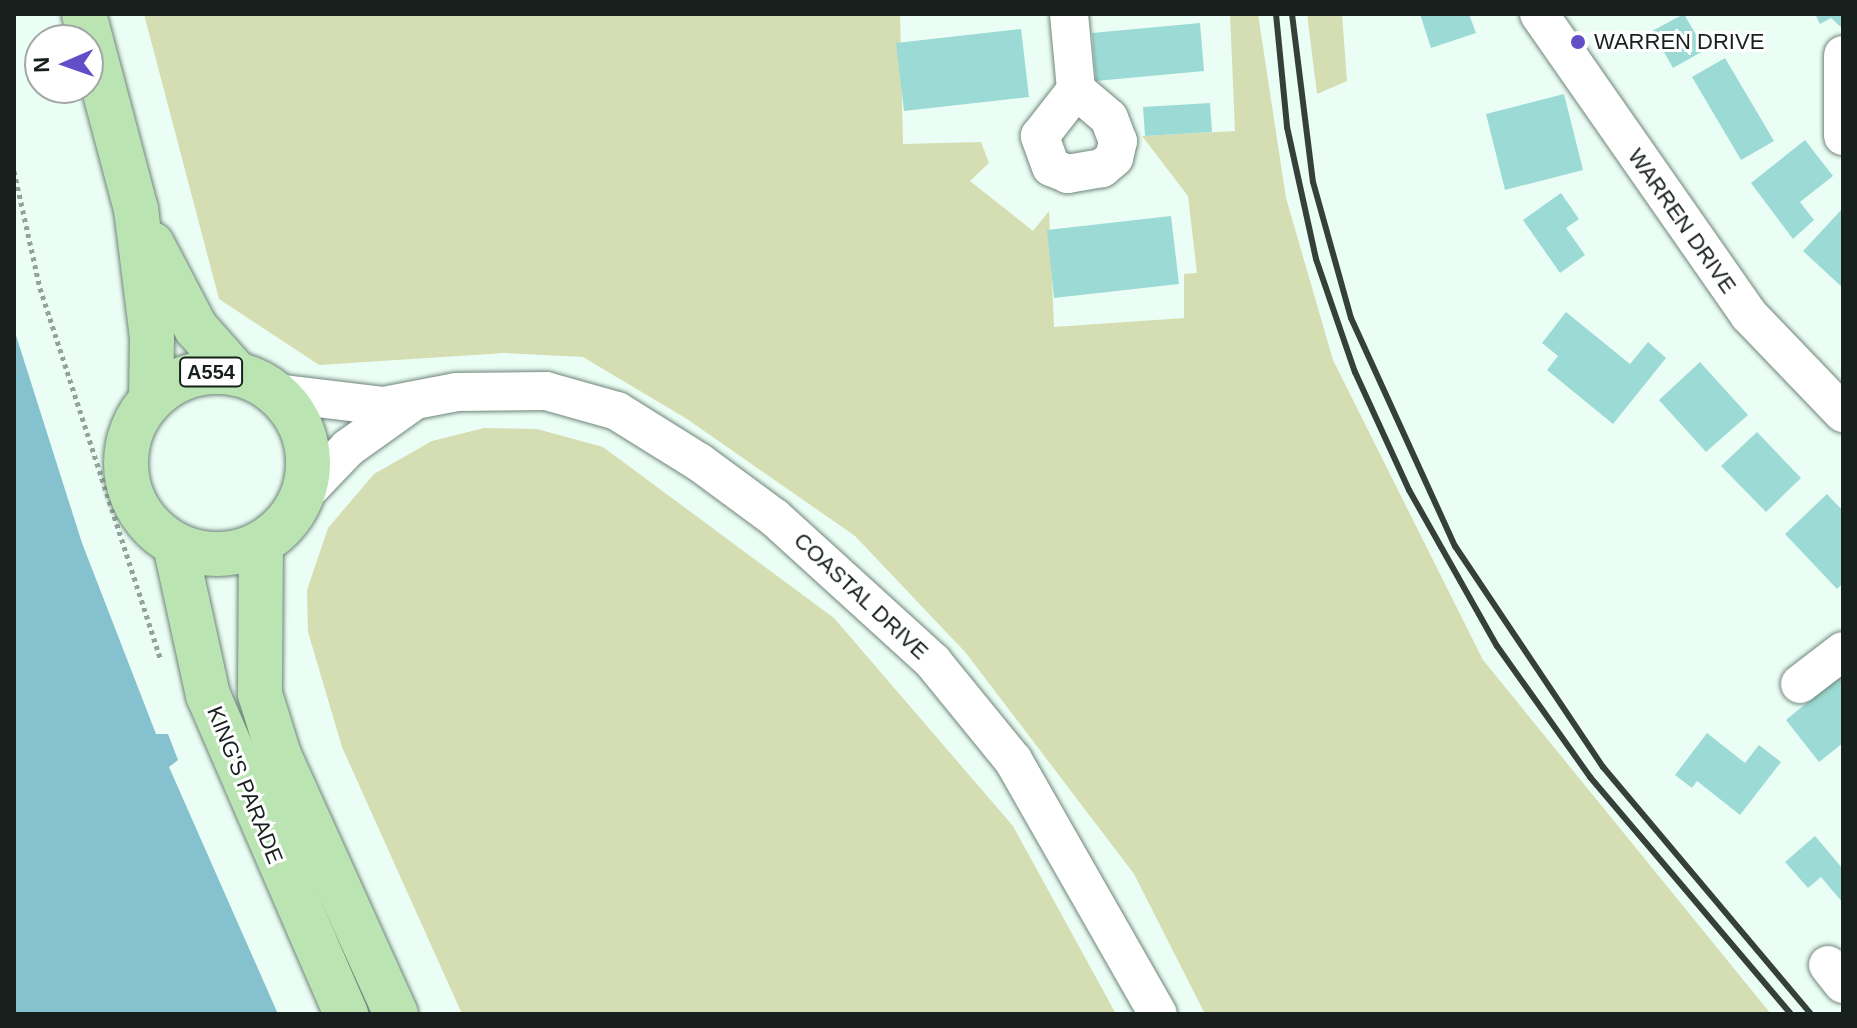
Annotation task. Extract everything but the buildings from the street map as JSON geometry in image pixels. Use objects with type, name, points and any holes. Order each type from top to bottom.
[{"type":"main road","name":"A554","points":[[84,14],[136,209],[152,337],[151,399]]},
{"type":"main road","name":"A554","points":[[136,209],[196,328],[237,374],[276,393]]},
{"type":"main road","name":"A554","points":[[237,374],[191,375],[151,399],[131,433],[126,477],[144,518],[175,545],[223,555],[261,543]]},
{"type":"main road","points":[[261,543],[303,495],[305,437],[276,393]]},
{"type":"main road","name":"KING'S PARADE","points":[[261,543],[260,694],[279,755],[396,1014]]},
{"type":"main road","name":"KING'S PARADE","points":[[175,545],[208,695],[346,1014]]},
{"type":"street","points":[[1069,14],[1076,90]]},
{"type":"street","name":"WARREN DRIVE","points":[[1539,14],[1749,315],[1843,413]]},
{"type":"street","points":[[1843,55],[1843,136]]},
{"type":"street","name":"COASTAL DRIVE","points":[[276,393],[333,403],[411,403],[505,388],[582,398],[617,411],[775,518],[933,662],[1013,760],[1158,1014]]},
{"type":"street","name":"COASTAL DRIVE","points":[[303,495],[348,448],[411,403]]},
{"type":"street","points":[[1800,684],[1843,651]]},
{"type":"green space","points":[[144,14],[900,14],[903,144],[981,142],[989,163],[970,181],[1033,231],[1049,211],[1054,327],[1184,318],[1184,274],[1197,273],[1188,196],[1142,136],[1235,131],[1230,14],[1258,14],[1286,198],[1333,360],[1483,660],[1771,1014],[1205,1014],[1134,874],[966,653],[855,536],[687,419],[583,357],[505,353],[319,365],[219,299]]},
{"type":"green space","points":[[1307,14],[1342,14],[1347,81],[1317,94]]},
{"type":"green space","points":[[484,428],[537,429],[603,447],[834,618],[1013,826],[1116,1014],[462,1014],[342,747],[308,632],[307,590],[328,528],[374,474],[432,441]]},
{"type":"water","points":[[14,329],[82,543],[156,734],[168,734],[178,760],[169,767],[278,1014],[14,1014]]},
{"type":"railway","points":[[1276,14],[1287,127],[1316,259],[1355,372],[1409,490],[1497,646],[1590,777],[1791,1014]]},
{"type":"railway","points":[[1292,14],[1313,182],[1351,318],[1455,546],[1603,767],[1811,1014]]},
{"type":"place","name":"WARREN DRIVE","points":[[1578,42]]}]
